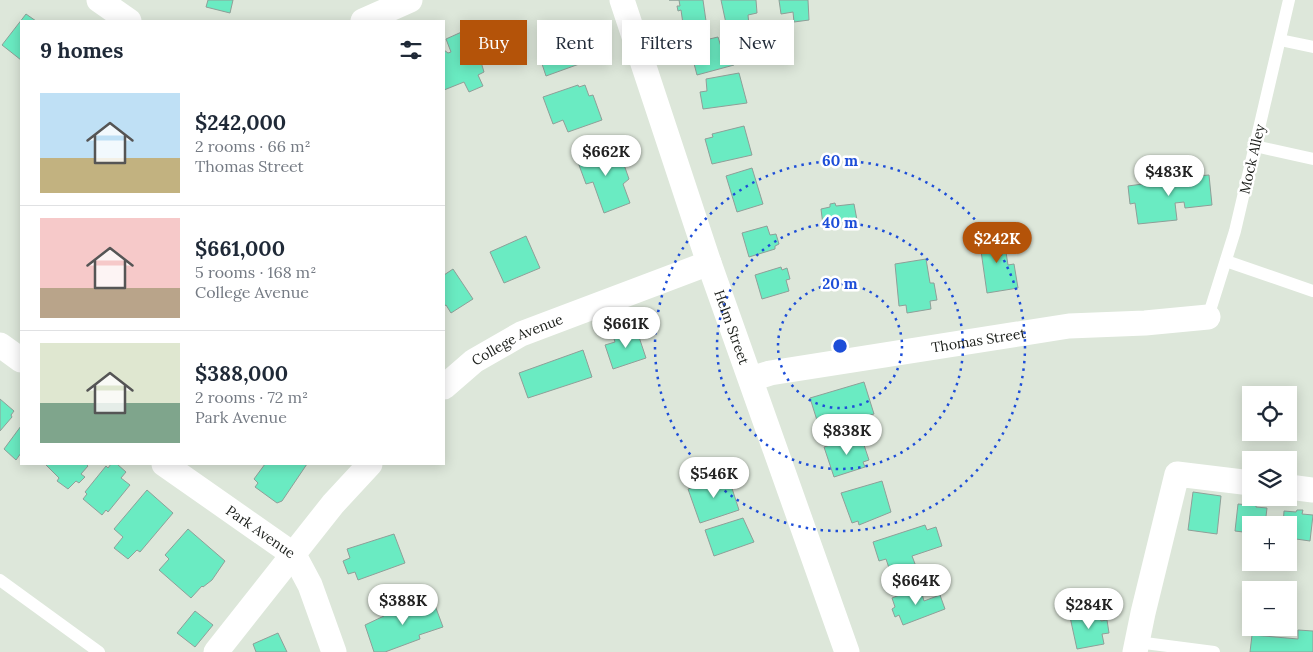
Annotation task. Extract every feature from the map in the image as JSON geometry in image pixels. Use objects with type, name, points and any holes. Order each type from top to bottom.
[{"type":"street","points":[[99,0],[128,20]]},
{"type":"street","points":[[365,20],[410,0]]},
{"type":"street","name":"Helm Street","points":[[622,0],[709,262],[846,652]]},
{"type":"street","name":"College Avenue","points":[[445,386],[474,361],[521,334],[709,262]]},
{"type":"street","name":"Thomas Street","points":[[751,379],[770,373],[1069,326],[1145,323],[1208,317]]},
{"type":"street","points":[[0,345],[20,359]]},
{"type":"street","name":"Park Avenue","points":[[165,465],[294,555],[310,585],[334,652]]},
{"type":"street","points":[[216,652],[333,504],[369,465]]},
{"type":"street","points":[[1136,647],[1177,474],[1242,482]]},
{"type":"street","points":[[1297,488],[1313,490]]},
{"type":"lane","name":"Mock Alley","points":[[1208,317],[1226,261],[1289,0]]},
{"type":"lane","points":[[1280,40],[1313,47]]},
{"type":"lane","points":[[1254,146],[1313,159]]},
{"type":"lane","points":[[1226,261],[1313,291]]},
{"type":"lane","points":[[0,580],[99,652]]},
{"type":"lane","points":[[1136,647],[1214,652]]},
{"type":"building","points":[[208,0],[233,0],[230,13],[206,7]]},
{"type":"building","points":[[679,0],[703,0],[706,20],[682,20],[681,10],[678,11],[677,6],[680,6]]},
{"type":"building","points":[[721,0],[756,0],[757,13],[748,15],[748,20],[725,20]]},
{"type":"building","points":[[779,0],[808,0],[809,20],[794,22],[793,12],[781,14]]},
{"type":"building","points":[[26,14],[35,20],[21,20]]},
{"type":"building","points":[[20,22],[20,59],[2,45]]},
{"type":"building","points":[[460,33],[460,65],[482,65],[484,72],[478,75],[483,86],[469,92],[464,82],[445,90],[445,51],[448,53],[451,52],[446,39]]},
{"type":"building","points":[[718,37],[720,43],[720,65],[734,65],[697,75],[694,65],[710,65],[710,39]]},
{"type":"building","points":[[542,65],[576,65],[546,76]]},
{"type":"building","points":[[739,73],[747,103],[703,109],[700,92],[707,91],[706,79]]},
{"type":"building","points":[[578,85],[579,87],[585,85],[589,96],[593,95],[602,120],[568,132],[563,120],[553,124],[543,97]]},
{"type":"building","points":[[744,126],[752,155],[712,164],[705,139],[713,137],[712,134]]},
{"type":"building","points":[[611,144],[618,161],[622,159],[629,179],[623,184],[630,203],[604,213],[593,182],[586,184],[576,157]]},
{"type":"building","points":[[752,168],[763,204],[737,212],[726,176]]},
{"type":"building","points":[[1209,175],[1212,205],[1185,208],[1184,202],[1175,203],[1177,220],[1138,224],[1135,203],[1130,204],[1128,186],[1157,182],[1159,179]]},
{"type":"building","points":[[835,203],[836,206],[854,204],[857,220],[823,225],[821,209],[830,207],[830,204]]},
{"type":"building","points":[[767,226],[770,235],[776,234],[779,244],[775,246],[775,249],[749,257],[742,233]]},
{"type":"building","points":[[1003,233],[1008,265],[1014,264],[1018,288],[987,293],[979,237]]},
{"type":"building","points":[[526,236],[540,268],[504,283],[490,252]]},
{"type":"building","points":[[926,259],[930,283],[934,283],[937,300],[930,301],[931,309],[907,313],[906,305],[899,306],[895,264]]},
{"type":"building","points":[[781,267],[782,270],[787,268],[790,279],[786,280],[789,291],[762,299],[755,275]]},
{"type":"building","points":[[453,269],[473,299],[451,313],[445,306],[445,274]]},
{"type":"building","points":[[636,328],[646,358],[613,369],[605,345],[615,342],[613,336]]},
{"type":"building","points":[[583,350],[592,377],[528,398],[519,373]]},
{"type":"building","points":[[864,382],[874,414],[820,430],[810,398]]},
{"type":"building","points":[[0,399],[14,411],[11,415],[12,417],[0,431]]},
{"type":"building","points":[[20,427],[20,454],[16,460],[4,449]]},
{"type":"building","points":[[855,437],[856,441],[862,439],[869,460],[863,462],[865,467],[834,477],[824,447]]},
{"type":"building","points":[[46,465],[88,466],[81,474],[85,477],[79,483],[76,481],[68,489],[57,481],[59,478]]},
{"type":"building","points":[[110,465],[118,465],[126,472],[121,478],[130,485],[108,512],[106,510],[102,515],[83,499],[87,494],[85,492],[106,466],[108,468]]},
{"type":"building","points":[[264,465],[306,465],[282,501],[277,503],[255,487],[258,483],[254,479]]},
{"type":"building","points":[[728,476],[739,510],[700,523],[688,489]]},
{"type":"building","points":[[882,481],[891,512],[859,525],[858,521],[852,523],[841,493]]},
{"type":"building","points":[[147,490],[173,513],[140,552],[137,550],[128,559],[114,548],[123,537],[114,529]]},
{"type":"building","points":[[1193,492],[1221,496],[1217,534],[1188,530]]},
{"type":"building","points":[[1238,504],[1267,508],[1266,516],[1242,516],[1242,532],[1235,531]]},
{"type":"building","points":[[1297,510],[1303,510],[1302,514],[1313,515],[1310,541],[1297,539],[1297,516],[1284,516],[1284,511],[1296,512]]},
{"type":"building","points":[[743,518],[754,542],[714,556],[705,530]]},
{"type":"building","points":[[925,525],[927,530],[936,527],[942,546],[912,556],[917,569],[892,577],[886,559],[879,561],[873,542]]},
{"type":"building","points":[[188,529],[225,561],[212,580],[202,586],[191,598],[159,570],[169,559],[165,555]]},
{"type":"building","points":[[394,534],[405,563],[358,580],[355,572],[348,574],[343,561],[350,558],[347,549]]},
{"type":"building","points":[[920,587],[924,601],[940,595],[945,609],[903,625],[899,615],[895,617],[892,609],[895,607],[892,598]]},
{"type":"building","points":[[429,597],[430,601],[433,600],[443,627],[419,635],[420,639],[385,652],[374,652],[365,625],[384,616],[383,614],[398,609],[398,612],[424,603],[423,599]]},
{"type":"building","points":[[195,611],[213,625],[195,647],[177,633]]},
{"type":"building","points":[[1099,612],[1101,621],[1107,620],[1109,633],[1102,634],[1104,644],[1077,649],[1070,617]]},
{"type":"building","points":[[1298,630],[1313,631],[1313,652],[1250,652],[1252,636],[1298,639]]},
{"type":"building","points":[[278,633],[287,652],[256,652],[253,644]]}]
